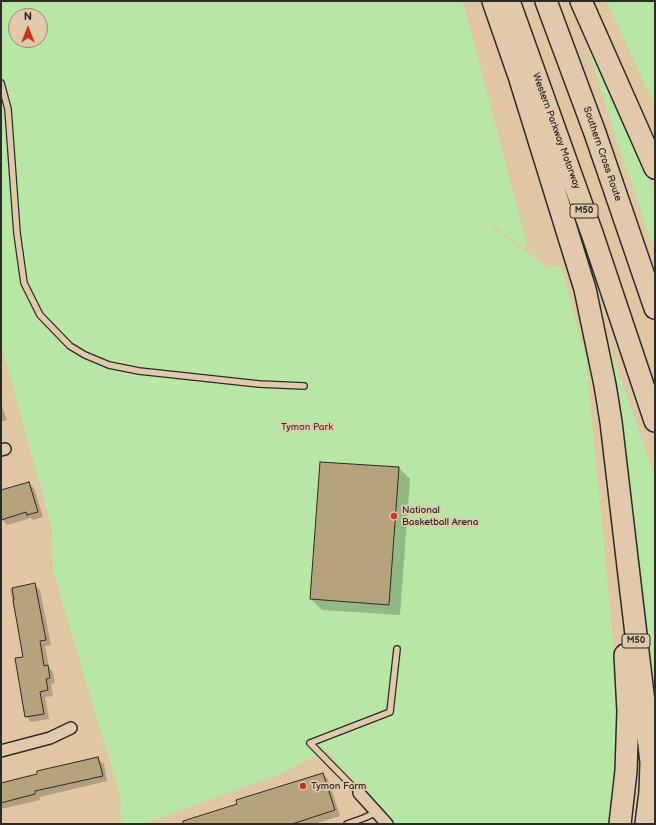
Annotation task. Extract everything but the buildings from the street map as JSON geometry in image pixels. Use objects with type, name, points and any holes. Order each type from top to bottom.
[{"type":"highway","name":"M50","points":[[479,1],[536,167],[576,290],[597,346]]},
{"type":"highway","name":"M50","points":[[494,1],[574,251],[585,289],[597,346],[611,422],[651,762],[650,792],[646,824]]},
{"type":"highway","name":"Western Parkway Motorway","points":[[509,1],[593,236],[655,421]]},
{"type":"highway","name":"Southern Cross Route","points":[[546,1],[595,133],[655,308]]},
{"type":"highway","points":[[581,1],[655,168]]},
{"type":"highway","name":"M50","points":[[620,824],[626,771],[628,711],[622,606],[624,538]]},
{"type":"street","points":[[1,751],[50,738],[71,728]]},
{"type":"street","points":[[359,794],[387,824]]},
{"type":"lane","points":[[1,83],[8,109],[17,233],[24,283],[40,315],[70,346],[85,355],[109,365],[139,371],[252,384],[304,386]]},
{"type":"lane","points":[[359,794],[310,743],[390,712],[398,649]]},
{"type":"lane","points":[[347,824],[377,812]]},
{"type":"green space","name":"Tymon Park","points":[[1,1],[463,1],[527,245],[523,248],[494,226],[490,219],[492,227],[549,268],[561,265],[586,358],[615,660],[616,774],[610,824],[393,824],[384,809],[332,761],[328,752],[315,756],[280,774],[143,824],[121,824],[120,796],[53,571],[52,528],[1,344]]},
{"type":"green space","points":[[606,1],[655,1],[655,106],[625,41]]},
{"type":"green space","points":[[585,38],[655,192],[655,252],[617,142]]},
{"type":"green space","points":[[602,324],[655,477],[655,748],[623,431]]},
{"type":"place","name":"National Basketball Arena","points":[[394,516]]},
{"type":"place","name":"Tymon Farm","points":[[303,786]]}]
